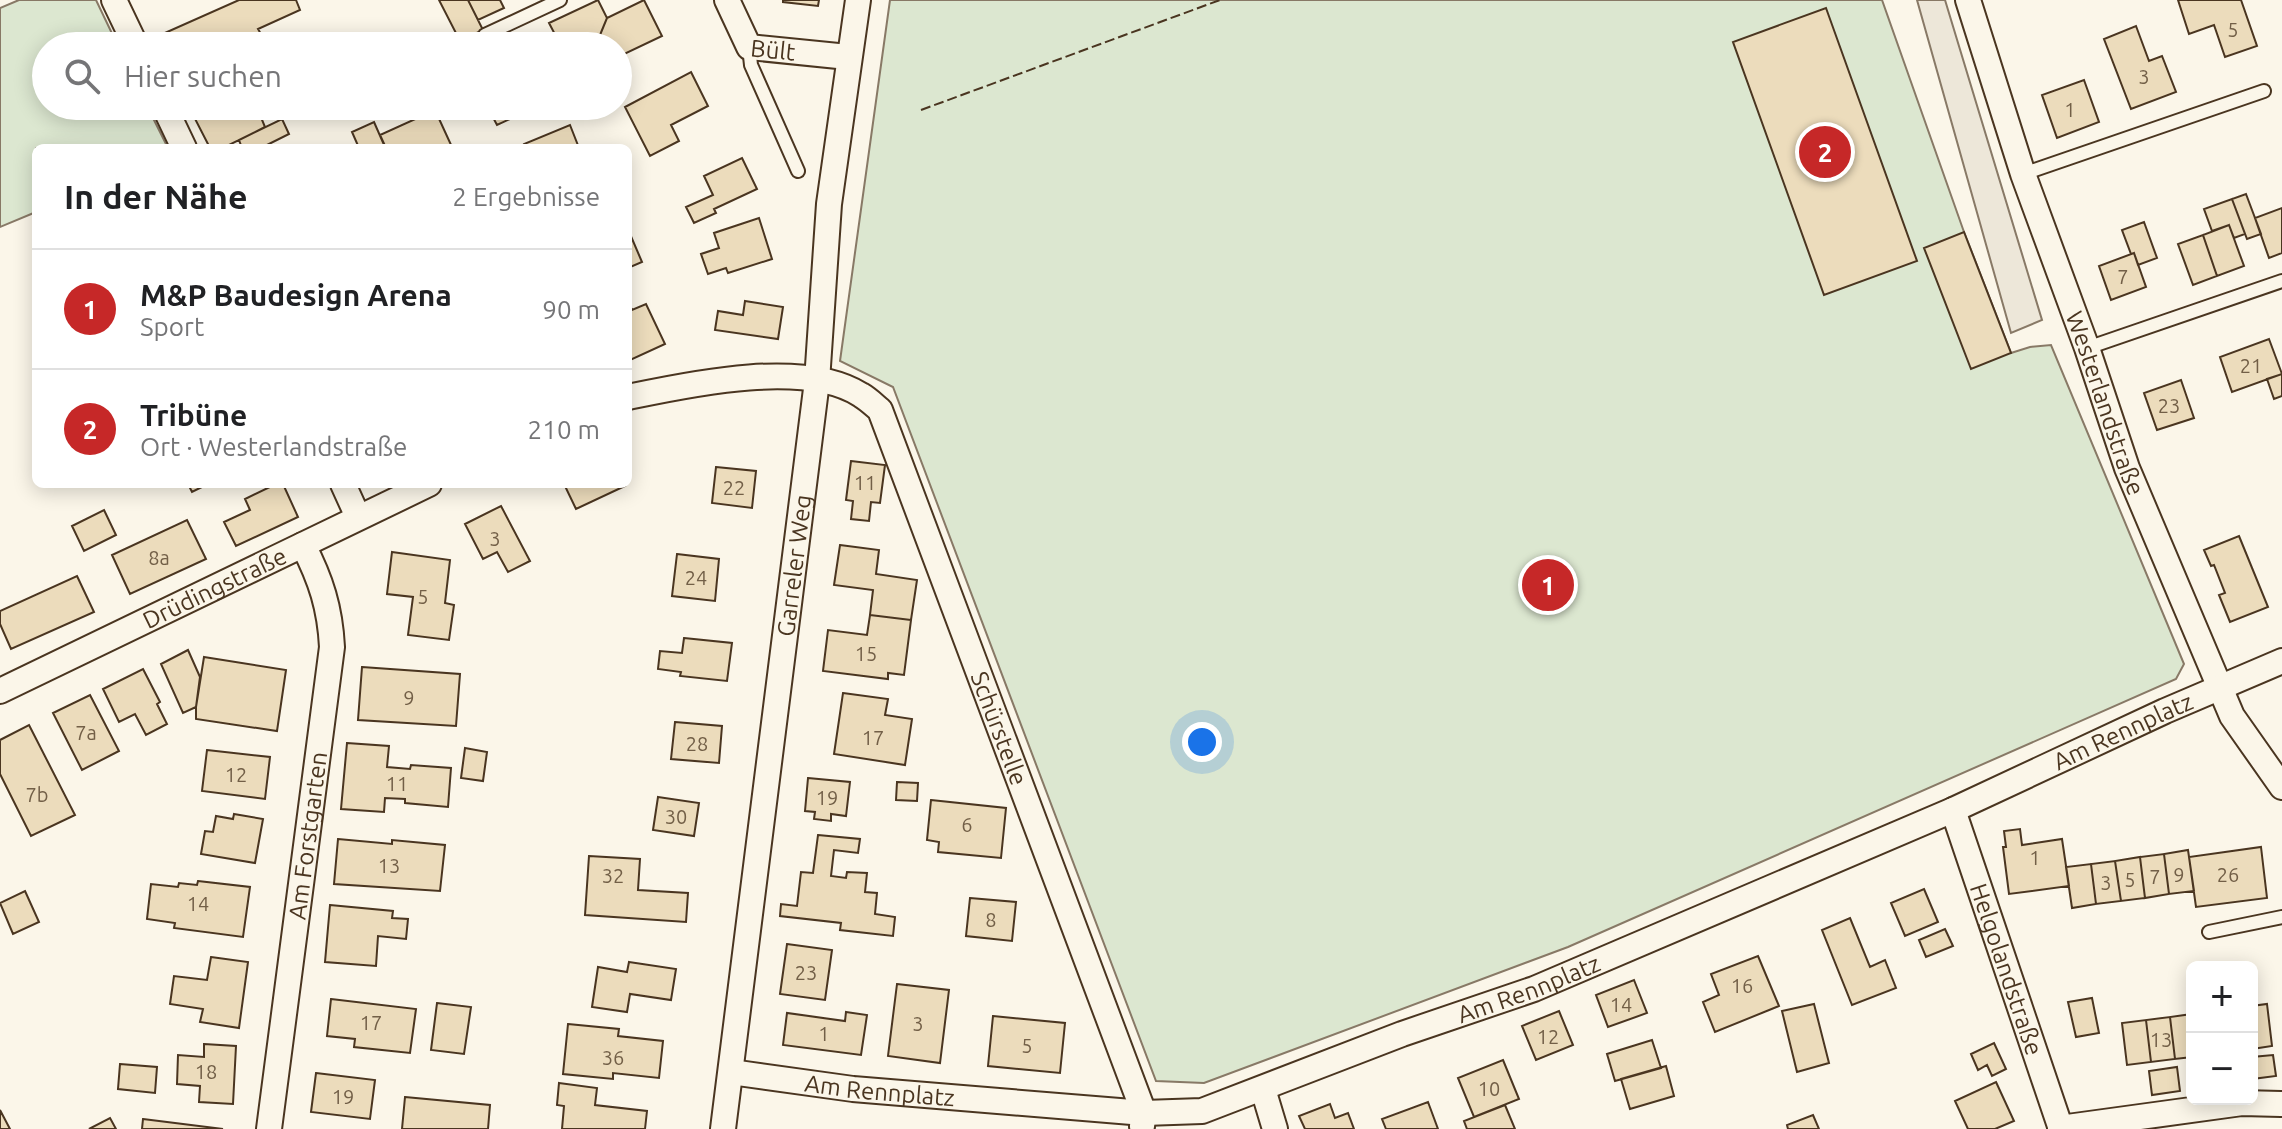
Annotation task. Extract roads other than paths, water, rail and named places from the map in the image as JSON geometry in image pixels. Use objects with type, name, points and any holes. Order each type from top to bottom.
[{"type":"street","points":[[114,0],[129,32]]},
{"type":"street","name":"Bült","points":[[727,0],[749,47],[848,57]]},
{"type":"street","name":"Garreler Weg","points":[[723,1129],[817,381],[829,204],[858,0]]},
{"type":"street","name":"Westerlandstraße","points":[[1968,0],[2023,174],[2127,468],[2232,716],[2282,787]]},
{"type":"street","points":[[171,120],[182,144]]},
{"type":"street","points":[[632,396],[715,379],[778,376],[817,381]]},
{"type":"street","name":"Schürstelle","points":[[817,381],[859,393],[880,410],[1143,1121]]},
{"type":"street","points":[[345,488],[358,517]]},
{"type":"street","name":"Drüdingstraße","points":[[0,691],[420,488]]},
{"type":"street","name":"Am Forstgarten","points":[[269,1129],[332,647],[330,614],[303,545]]},
{"type":"street","name":"Am Rennplatz","points":[[731,1072],[853,1089],[1143,1121],[1202,1111],[1402,1034],[1534,989],[1953,810],[2282,661]]},
{"type":"street","name":"Helgolandstraße","points":[[1953,810],[2061,1128],[2242,1103],[2281,1104]]},
{"type":"street","points":[[1263,1089],[1275,1129]]},
{"type":"lane","points":[[491,32],[560,0]]},
{"type":"lane","points":[[749,47],[751,65],[798,171]]},
{"type":"lane","points":[[2023,174],[2264,91]]},
{"type":"lane","points":[[2087,348],[2282,281]]},
{"type":"lane","points":[[2209,932],[2282,917]]},
{"type":"place","name":"Tribüne","points":[[1825,152]]},
{"type":"place","name":"M&P Baudesign Arena","points":[[1548,585]]}]
